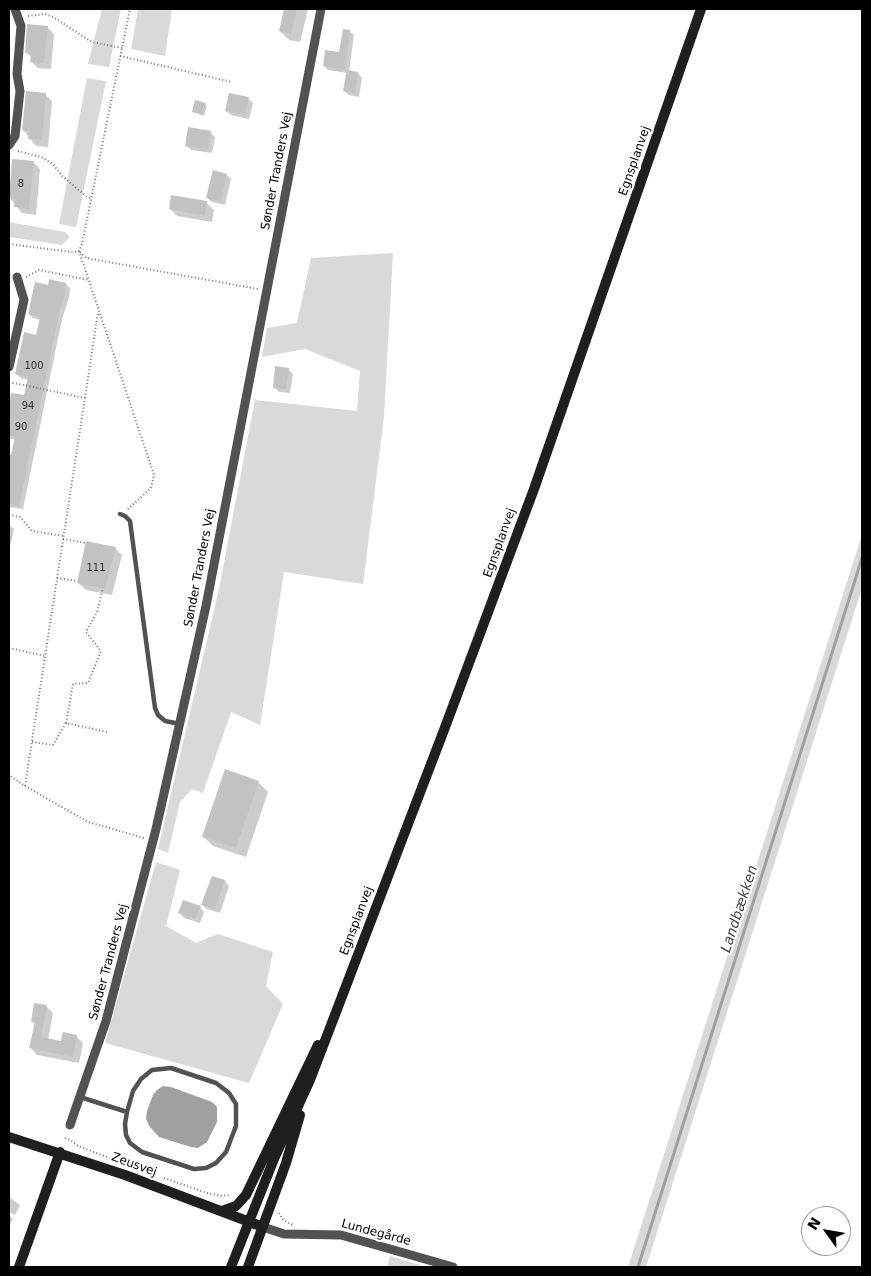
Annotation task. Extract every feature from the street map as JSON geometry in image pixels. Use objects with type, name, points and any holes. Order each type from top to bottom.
[{"type":"main road","name":"Egnsplanvej","points":[[231,1267],[274,1159],[310,1080],[444,730],[534,489],[701,9]]},
{"type":"main road","points":[[222,1211],[236,1206],[246,1196],[299,1081],[341,1000]]},
{"type":"main road","name":"Egnsplanvej","points":[[248,1267],[286,1163],[310,1080]]},
{"type":"main road","name":"Zeusvej","points":[[9,1137],[125,1174],[263,1227]]},
{"type":"main road","points":[[18,1267],[60,1152]]},
{"type":"street","points":[[12,147],[20,91],[17,74],[21,26],[15,9]]},
{"type":"street","name":"Sønder Tranders Vej","points":[[70,1125],[106,1022],[153,840],[180,724],[206,606],[321,9]]},
{"type":"street","points":[[9,367],[24,300],[17,279]]},
{"type":"street","name":"Lundegårde","points":[[263,1227],[276,1232],[293,1234],[341,1235],[453,1267]]},
{"type":"lane","points":[[122,514],[130,521],[155,708],[158,715],[165,721],[180,724]]},
{"type":"lane","points":[[171,1068],[216,1082],[236,1104],[236,1126],[226,1152],[216,1163],[206,1168],[194,1169],[142,1152],[130,1143],[126,1135],[127,1112],[133,1090],[141,1078],[152,1070],[171,1068]]},
{"type":"lane","points":[[80,1097],[127,1112]]},
{"type":"path","points":[[122,514],[151,488],[154,474],[78,251],[82,244],[130,9]]},
{"type":"path","points":[[19,20],[32,15],[45,14],[53,16],[92,42],[122,48]]},
{"type":"path","points":[[120,56],[232,82]]},
{"type":"path","points":[[12,147],[53,164],[61,175],[87,197],[91,198]]},
{"type":"path","points":[[9,244],[71,252],[78,251],[86,258],[266,290]]},
{"type":"path","points":[[17,279],[40,270],[88,280]]},
{"type":"path","points":[[25,786],[98,310]]},
{"type":"path","points":[[9,382],[85,398]]},
{"type":"path","points":[[9,515],[20,517],[32,531],[63,537],[85,544]]},
{"type":"path","points":[[57,578],[77,581]]},
{"type":"path","points":[[32,742],[53,744],[66,723],[74,684],[88,683],[101,651],[86,632],[97,612],[103,588]]},
{"type":"path","points":[[9,648],[45,656]]},
{"type":"path","points":[[66,723],[107,732]]},
{"type":"path","points":[[9,776],[88,822],[153,840]]},
{"type":"path","points":[[65,1138],[78,1146],[121,1162]]},
{"type":"path","points":[[163,1177],[207,1193],[222,1196],[232,1195]]},
{"type":"path","points":[[274,1194],[282,1198],[278,1212],[283,1220],[294,1224],[293,1234]]},
{"type":"shaded area","points":[[102,9],[121,9],[109,67],[88,64]]},
{"type":"shaded area","points":[[138,9],[172,9],[165,56],[131,49]]},
{"type":"shaded area","points":[[87,78],[106,81],[76,227],[59,224]]},
{"type":"shaded area","points":[[9,222],[65,232],[70,237],[62,245],[9,237]]},
{"type":"shaded area","points":[[393,253],[384,416],[363,584],[284,572],[260,725],[231,712],[203,793],[192,789],[180,802],[168,853],[158,849],[219,589],[255,400],[357,411],[360,371],[305,349],[262,357],[267,328],[297,323],[311,258]]},
{"type":"shaded area","points":[[862,535],[862,588],[646,1267],[628,1267]]},
{"type":"shaded area","points":[[156,862],[180,870],[166,926],[196,943],[218,934],[273,952],[266,986],[283,1004],[249,1083],[105,1043]]},
{"type":"shaded area","points":[[163,1086],[171,1087],[212,1102],[217,1107],[217,1122],[207,1142],[198,1148],[191,1147],[159,1137],[150,1127],[146,1119],[147,1111],[153,1095]]},
{"type":"shaded area","points":[[390,1256],[426,1267],[387,1267]]},
{"type":"building","points":[[284,9],[297,9],[291,34],[279,31]]},
{"type":"building","points":[[27,24],[48,26],[44,63],[30,62],[31,54],[25,53]]},
{"type":"building","points":[[343,29],[350,30],[345,70],[323,66],[325,50],[339,52]]},
{"type":"building","points":[[347,70],[358,72],[355,93],[343,91]]},
{"type":"building","points":[[26,91],[46,93],[42,140],[28,139],[29,131],[22,130]]},
{"type":"building","points":[[229,93],[249,97],[245,115],[225,111]]},
{"type":"building","points":[[195,100],[206,103],[202,115],[192,112]]},
{"type":"building","points":[[188,127],[211,131],[208,149],[185,146]]},
{"type":"building","points":[[12,159],[34,161],[29,209],[14,207],[15,198],[9,198]]},
{"type":"building","points":[[213,170],[227,174],[221,201],[206,198]]},
{"type":"building","points":[[171,195],[207,201],[205,216],[169,209]]},
{"type":"building","points":[[49,279],[66,283],[65,294],[59,314],[19,506],[9,504],[9,455],[11,455],[15,437],[9,436],[9,404],[11,393],[24,395],[28,377],[15,374],[24,332],[36,335],[40,317],[28,314],[35,282],[48,285]]},
{"type":"building","points":[[275,366],[289,368],[286,389],[273,388]]},
{"type":"building","points":[[86,541],[116,547],[105,589],[77,583]]},
{"type":"building","points":[[225,769],[259,781],[236,848],[202,837]]},
{"type":"building","points":[[212,876],[225,880],[215,909],[201,905]]},
{"type":"building","points":[[183,900],[201,906],[195,919],[178,913]]},
{"type":"building","points":[[34,1003],[47,1005],[41,1037],[61,1041],[63,1032],[77,1035],[73,1057],[29,1048],[35,1022],[31,1022]]},
{"type":"waterway","name":"Landbækken","points":[[638,1267],[862,558]]}]
